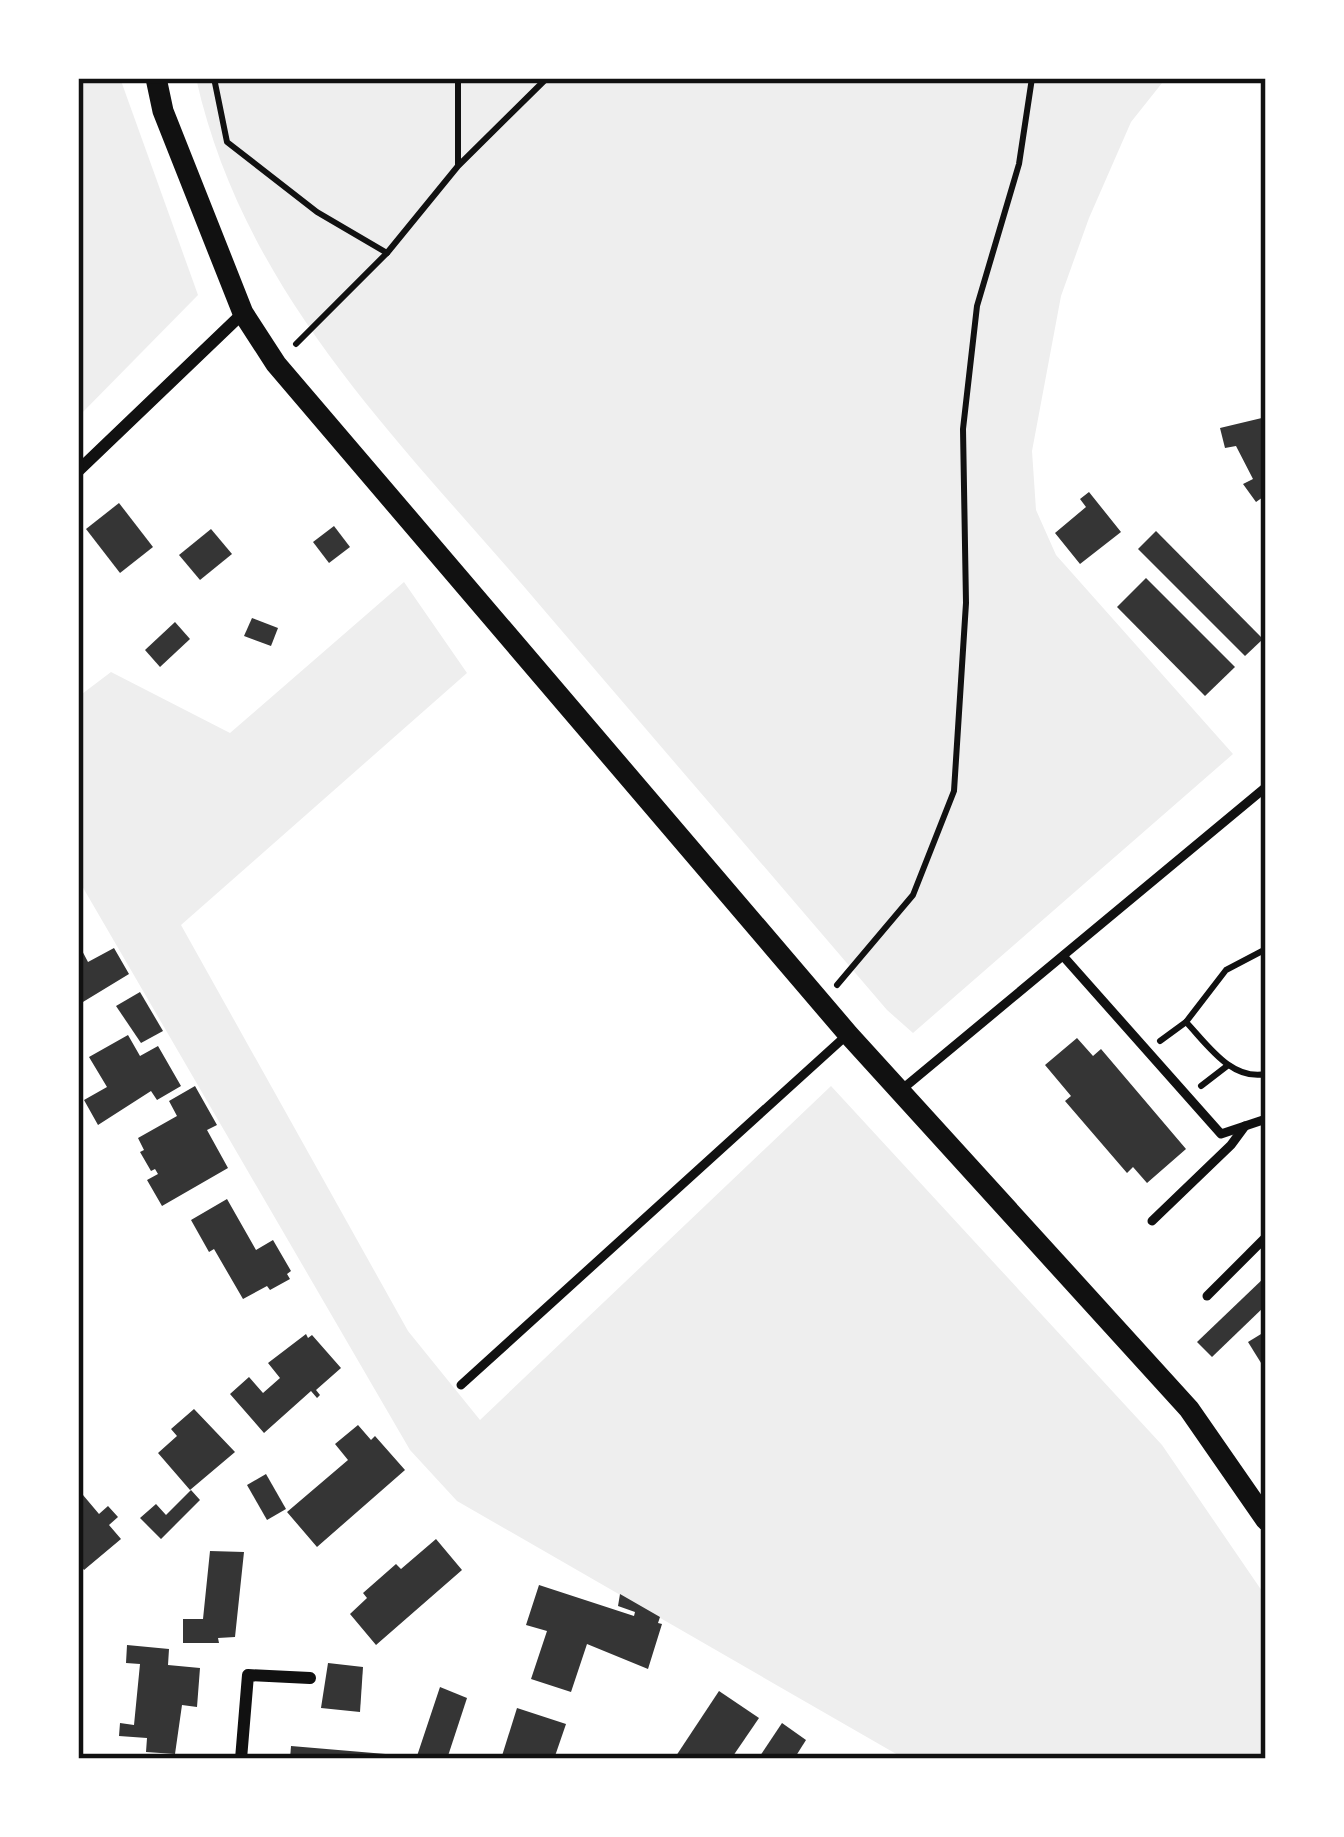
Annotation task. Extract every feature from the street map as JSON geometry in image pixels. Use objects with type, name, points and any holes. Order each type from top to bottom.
[{"type":"street","points":[[156,78],[163,111],[243,313],[276,364],[848,1034],[1189,1408],[1266,1520]]},
{"type":"street","points":[[78,471],[243,313]]},
{"type":"street","points":[[241,1759],[248,1675],[310,1678]]},
{"type":"lane","points":[[900,1091],[1266,787]]},
{"type":"lane","points":[[1063,956],[1221,1134],[1266,1119]]},
{"type":"lane","points":[[461,1385],[848,1034]]},
{"type":"lane","points":[[1152,1221],[1246,1126]]},
{"type":"lane","points":[[1207,1296],[1266,1237]]},
{"type":"path","points":[[214,78],[227,142],[317,212],[387,254]]},
{"type":"path","points":[[458,78],[458,166]]},
{"type":"path","points":[[276,364],[387,254],[458,166],[547,78]]},
{"type":"path","points":[[822,1003],[914,895],[954,791],[966,603],[965,409],[976,306],[1019,164],[1032,78]]},
{"type":"path","points":[[1147,1050],[1186,1022],[1226,970],[1266,949]]},
{"type":"path","points":[[1186,1022],[1227,1066],[1257,1076],[1266,1074]]},
{"type":"path","points":[[1188,1096],[1227,1066]]},
{"type":"shaded area","points":[[78,78],[120,78],[198,295],[78,417]]},
{"type":"shaded area","points":[[196,78],[1166,78],[1131,122],[1061,296],[1032,451],[1036,510],[1056,555],[1233,754],[913,1033],[887,1010],[333,361],[250,228],[219,156]]},
{"type":"shaded area","points":[[404,582],[467,673],[181,925],[408,1331],[480,1420],[831,1086],[1162,1445],[1262,1591],[1266,1598],[1266,1759],[905,1759],[457,1501],[410,1450],[78,879],[78,697],[111,672],[230,733]]},
{"type":"building","points":[[1266,417],[1266,495],[1256,502],[1243,484],[1253,479],[1236,446],[1225,448],[1220,428]]},
{"type":"building","points":[[1089,492],[1121,532],[1080,564],[1055,533],[1086,507],[1080,499]]},
{"type":"building","points":[[119,503],[153,547],[120,573],[86,529]]},
{"type":"building","points":[[334,526],[350,547],[329,563],[313,542]]},
{"type":"building","points":[[211,529],[232,554],[200,580],[179,555]]},
{"type":"building","points":[[1156,531],[1263,639],[1245,656],[1138,549]]},
{"type":"building","points":[[1146,578],[1235,667],[1205,696],[1117,607]]},
{"type":"building","points":[[252,618],[278,628],[271,646],[244,636]]},
{"type":"building","points":[[175,622],[190,639],[160,667],[145,650]]},
{"type":"building","points":[[78,943],[88,962],[114,948],[129,974],[78,1005]]},
{"type":"building","points":[[140,992],[163,1031],[141,1043],[116,1006]]},
{"type":"building","points":[[128,1035],[140,1056],[158,1046],[181,1086],[157,1100],[151,1091],[98,1125],[84,1100],[107,1087],[89,1057]]},
{"type":"building","points":[[1077,1038],[1093,1056],[1101,1049],[1186,1149],[1147,1183],[1133,1167],[1127,1173],[1065,1101],[1071,1096],[1045,1065]]},
{"type":"building","points":[[195,1086],[217,1125],[207,1130],[228,1168],[162,1206],[147,1180],[158,1174],[140,1152],[144,1150],[138,1138],[177,1116],[169,1101]]},
{"type":"building","points":[[227,1199],[256,1250],[273,1240],[291,1271],[290,1279],[243,1299],[191,1220]]},
{"type":"building","points":[[1266,1276],[1266,1305],[1212,1357],[1197,1342]]},
{"type":"building","points":[[1266,1331],[1266,1371],[1248,1342]]},
{"type":"building","points":[[306,1334],[341,1368],[316,1390],[317,1398],[311,1391],[264,1433],[230,1394],[249,1377],[263,1393],[280,1378],[268,1363]]},
{"type":"building","points":[[194,1409],[235,1452],[190,1490],[158,1453],[177,1436],[171,1429]]},
{"type":"building","points":[[358,1425],[371,1440],[375,1436],[405,1470],[317,1547],[287,1512],[348,1460],[335,1444]]},
{"type":"building","points":[[266,1474],[286,1509],[267,1520],[247,1485]]},
{"type":"building","points":[[191,1490],[200,1500],[161,1539],[140,1518],[156,1504],[166,1515]]},
{"type":"building","points":[[83,1495],[99,1514],[108,1506],[118,1517],[109,1525],[121,1539],[84,1570],[78,1562],[78,1500]]},
{"type":"building","points":[[436,1539],[462,1570],[376,1645],[350,1614],[367,1598],[363,1593],[396,1564],[401,1569]]},
{"type":"building","points":[[210,1551],[244,1552],[235,1637],[218,1638],[219,1643],[183,1643],[183,1619],[203,1619]]},
{"type":"building","points":[[539,1585],[634,1616],[635,1612],[618,1606],[620,1594],[660,1617],[648,1669],[587,1644],[571,1692],[531,1679],[547,1631],[526,1625]]},
{"type":"building","points":[[127,1645],[169,1649],[168,1665],[200,1668],[197,1707],[182,1705],[175,1754],[146,1752],[147,1738],[119,1736],[120,1723],[134,1725],[140,1664],[126,1663]]},
{"type":"building","points":[[328,1663],[363,1667],[360,1712],[321,1708]]},
{"type":"building","points":[[440,1687],[467,1698],[447,1759],[416,1759]]},
{"type":"building","points":[[719,1691],[759,1718],[731,1759],[674,1759]]},
{"type":"building","points":[[517,1708],[566,1724],[554,1759],[501,1759]]},
{"type":"building","points":[[782,1723],[806,1740],[794,1759],[758,1759]]},
{"type":"building","points":[[291,1746],[409,1756],[290,1759]]}]
